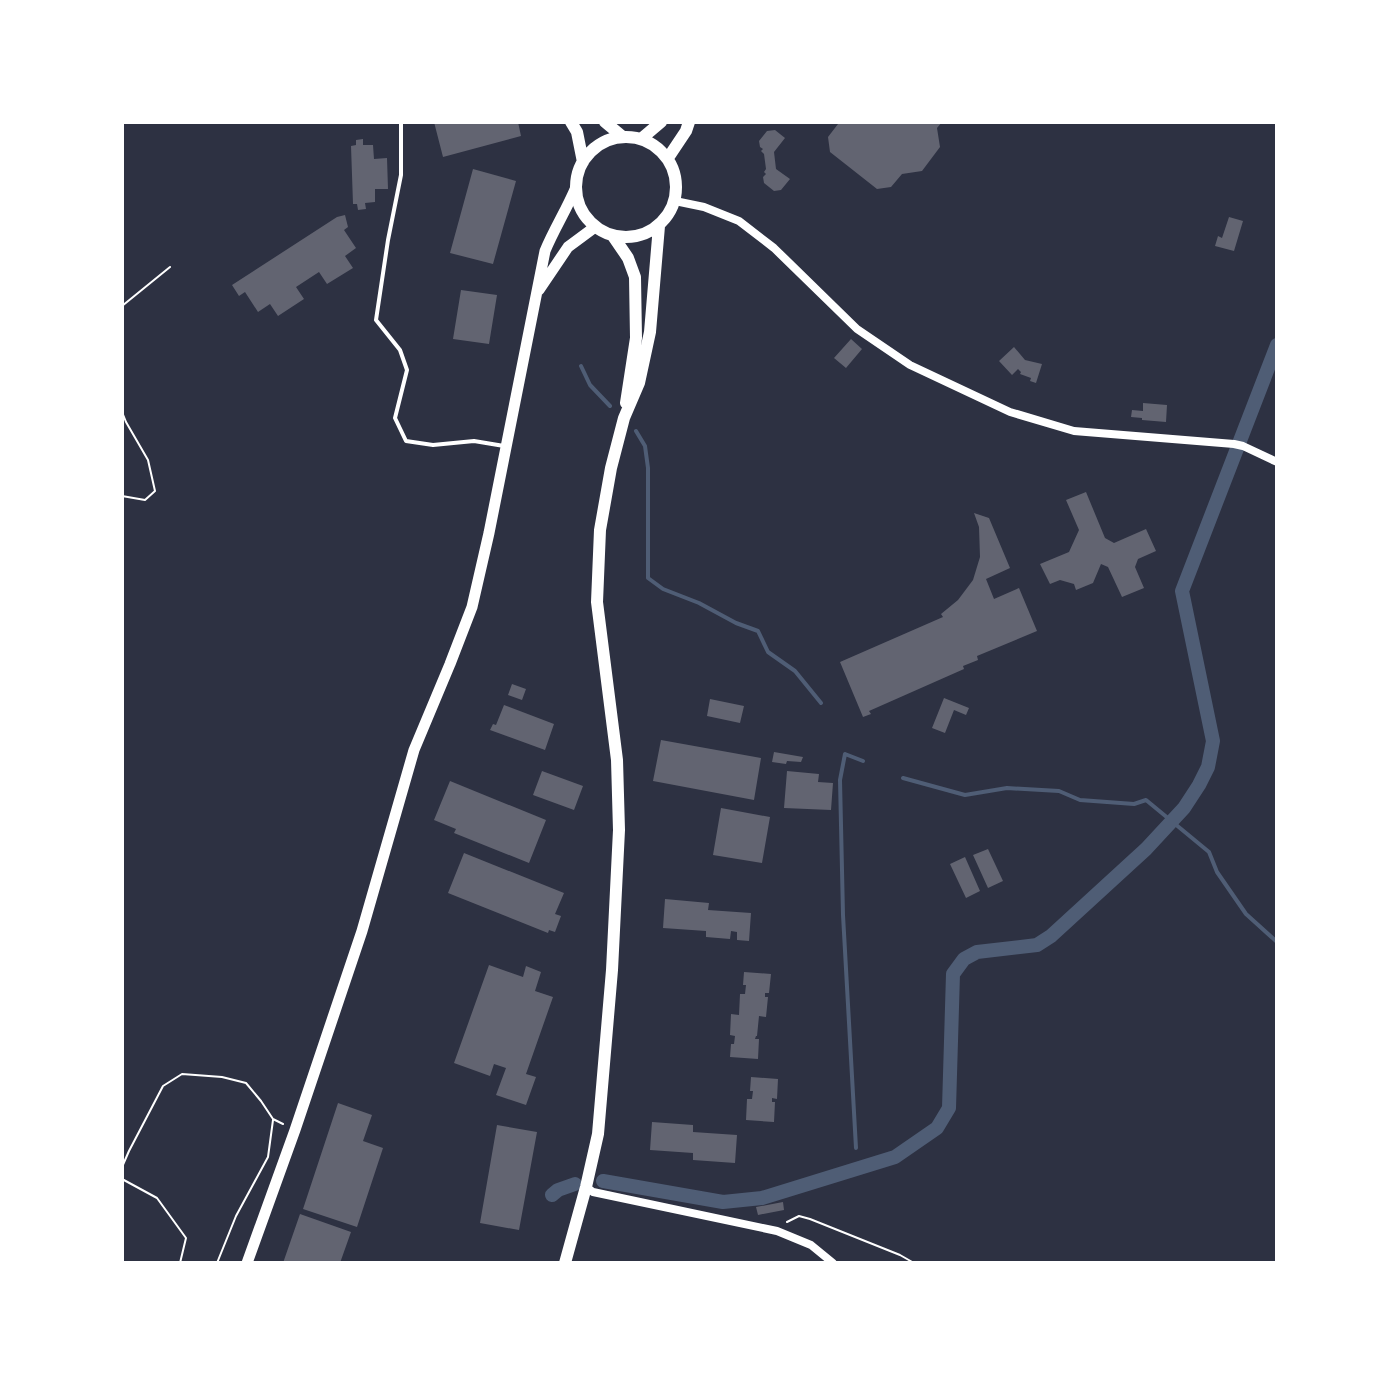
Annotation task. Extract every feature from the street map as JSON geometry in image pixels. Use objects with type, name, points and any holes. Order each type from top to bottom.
[{"type":"main road","points":[[571,122],[577,132],[583,162]]},
{"type":"main road","points":[[605,122],[623,137]]},
{"type":"main road","points":[[641,139],[661,122]]},
{"type":"main road","points":[[668,158],[689,122]]},
{"type":"main road","points":[[623,137],[651,143],[668,158],[677,186],[675,201],[659,226],[625,238],[595,227],[578,203],[576,187],[577,176],[591,151],[601,143],[623,137]]},
{"type":"main road","points":[[247,1263],[362,931],[414,750],[472,607],[545,251],[576,187]]},
{"type":"main road","points":[[624,418],[639,383],[650,332],[659,226]]},
{"type":"main road","points":[[536,294],[568,247],[595,227]]},
{"type":"main road","points":[[565,1263],[598,1134],[612,970],[619,830],[617,760],[597,602],[600,530],[624,418],[636,338],[635,277],[628,258],[613,236]]},
{"type":"street","points":[[675,201],[704,207],[739,221],[774,248],[857,329],[910,365],[1010,412],[1074,431],[1239,445],[1277,462]]},
{"type":"street","points":[[586,1187],[593,1192],[777,1231],[811,1245],[833,1263]]},
{"type":"lane","points":[[401,122],[401,175],[376,320],[400,350],[407,370],[395,418],[406,441],[433,445],[474,441],[506,446]]},
{"type":"path","points":[[122,306],[170,267]]},
{"type":"path","points":[[122,412],[148,460],[155,491],[145,500],[122,496]]},
{"type":"path","points":[[122,1167],[163,1086],[182,1074],[222,1077],[246,1083],[273,1119],[295,1130]]},
{"type":"path","points":[[217,1263],[236,1216],[268,1157],[273,1119]]},
{"type":"path","points":[[122,1151],[129,1151]]},
{"type":"path","points":[[122,1179],[157,1198],[186,1238],[180,1263]]},
{"type":"path","points":[[777,1231],[799,1216],[914,1263]]},
{"type":"building","points":[[434,122],[518,122],[521,136],[443,157]]},
{"type":"building","points":[[942,122],[937,128],[940,147],[922,171],[902,174],[891,187],[877,189],[830,152],[828,137],[838,124]]},
{"type":"building","points":[[775,130],[785,138],[774,152],[776,169],[790,179],[781,190],[774,191],[764,183],[766,169],[759,141],[767,131]]},
{"type":"building","points":[[363,139],[363,145],[373,145],[374,159],[387,158],[388,189],[375,189],[375,202],[365,203],[366,209],[358,210],[357,204],[353,204],[351,146],[356,145],[356,140]]},
{"type":"building","points":[[473,169],[516,181],[493,264],[450,253]]},
{"type":"building","points":[[345,215],[348,227],[344,230],[356,248],[345,256],[353,268],[327,284],[319,272],[296,287],[304,299],[278,316],[270,304],[258,312],[245,292],[239,296],[232,285],[337,217]]},
{"type":"building","points":[[1229,217],[1243,221],[1234,251],[1215,246],[1218,236],[1222,238]]},
{"type":"building","points":[[461,290],[497,295],[489,344],[453,339]]},
{"type":"building","points":[[851,339],[862,349],[846,368],[834,358]]},
{"type":"building","points":[[1014,347],[1025,360],[1042,364],[1036,383],[1020,374],[1018,369],[1012,375],[999,361]]},
{"type":"building","points":[[1143,403],[1167,405],[1166,422],[1131,417],[1132,410],[1143,411]]},
{"type":"building","points":[[1086,492],[1105,538],[1114,543],[1146,529],[1156,551],[1138,559],[1135,567],[1144,588],[1122,597],[1108,567],[1101,564],[1093,583],[1076,590],[1074,584],[1060,580],[1050,584],[1040,564],[1069,552],[1079,530],[1066,500]]},
{"type":"building","points":[[974,513],[989,518],[1010,568],[986,579],[994,599],[1019,588],[1037,631],[977,656],[978,660],[963,666],[964,669],[869,711],[871,714],[863,717],[840,662],[943,617],[941,614],[958,600],[973,580],[980,557],[979,527]]},
{"type":"building","points":[[512,684],[526,689],[522,700],[508,695]]},
{"type":"building","points":[[944,698],[969,708],[966,715],[954,710],[945,733],[932,728]]},
{"type":"building","points":[[710,699],[744,706],[740,723],[707,716]]},
{"type":"building","points":[[504,705],[554,724],[545,750],[490,730],[493,724],[496,725]]},
{"type":"building","points":[[661,740],[761,758],[754,800],[653,781]]},
{"type":"building","points":[[774,752],[803,757],[801,762],[772,762]]},
{"type":"building","points":[[542,771],[583,786],[574,810],[533,795]]},
{"type":"building","points":[[787,771],[819,774],[818,782],[833,783],[831,810],[784,808]]},
{"type":"building","points":[[450,781],[546,820],[529,863],[454,833],[456,829],[434,820]]},
{"type":"building","points":[[721,808],[770,817],[762,863],[713,855]]},
{"type":"building","points":[[988,849],[1003,881],[988,888],[973,855]]},
{"type":"building","points":[[464,853],[564,893],[555,914],[561,916],[555,932],[549,930],[548,933],[448,893]]},
{"type":"building","points":[[965,857],[980,891],[966,898],[950,864]]},
{"type":"building","points":[[665,899],[709,903],[708,910],[751,913],[749,941],[737,940],[737,932],[731,931],[730,939],[706,937],[706,931],[663,928]]},
{"type":"building","points":[[489,965],[523,977],[526,966],[541,972],[535,991],[553,997],[526,1074],[536,1077],[526,1105],[496,1095],[506,1068],[494,1064],[490,1076],[454,1063]]},
{"type":"building","points":[[744,972],[771,974],[769,993],[765,993],[768,997],[766,1017],[759,1016],[755,1039],[759,1039],[758,1059],[730,1057],[735,1036],[730,1035],[731,1014],[739,1015],[740,994],[745,994]]},
{"type":"building","points":[[751,1077],[778,1079],[777,1099],[772,1098],[775,1102],[774,1122],[746,1120],[747,1099],[752,1099],[753,1091],[750,1091]]},
{"type":"building","points":[[338,1103],[372,1115],[363,1141],[383,1148],[357,1227],[303,1209]]},
{"type":"building","points":[[652,1122],[693,1125],[693,1132],[737,1135],[735,1163],[693,1160],[693,1153],[650,1150]]},
{"type":"building","points":[[497,1125],[537,1132],[519,1230],[480,1223]]},
{"type":"building","points":[[783,1202],[784,1210],[758,1215],[756,1207]]},
{"type":"building","points":[[300,1214],[351,1232],[340,1263],[283,1263]]},
{"type":"waterway","points":[[603,1181],[723,1202],[762,1198],[895,1157],[937,1128],[949,1108],[953,974],[964,959],[977,952],[1037,945],[1051,936],[1146,849],[1184,808],[1208,767],[1213,741],[1182,591],[1277,345]]},
{"type":"waterway","points":[[581,366],[590,385],[610,406]]},
{"type":"waterway","points":[[636,431],[645,446],[648,468],[648,578],[663,589],[758,631],[768,652],[795,671],[821,703]]},
{"type":"waterway","points":[[856,1148],[843,915],[840,780],[845,754],[863,761]]},
{"type":"waterway","points":[[903,778],[965,795],[1007,788],[1059,791],[1080,800],[1134,804],[1146,800],[1209,852],[1217,872],[1246,914],[1277,942]]},
{"type":"waterway","points":[[552,1195],[575,1184]]}]
